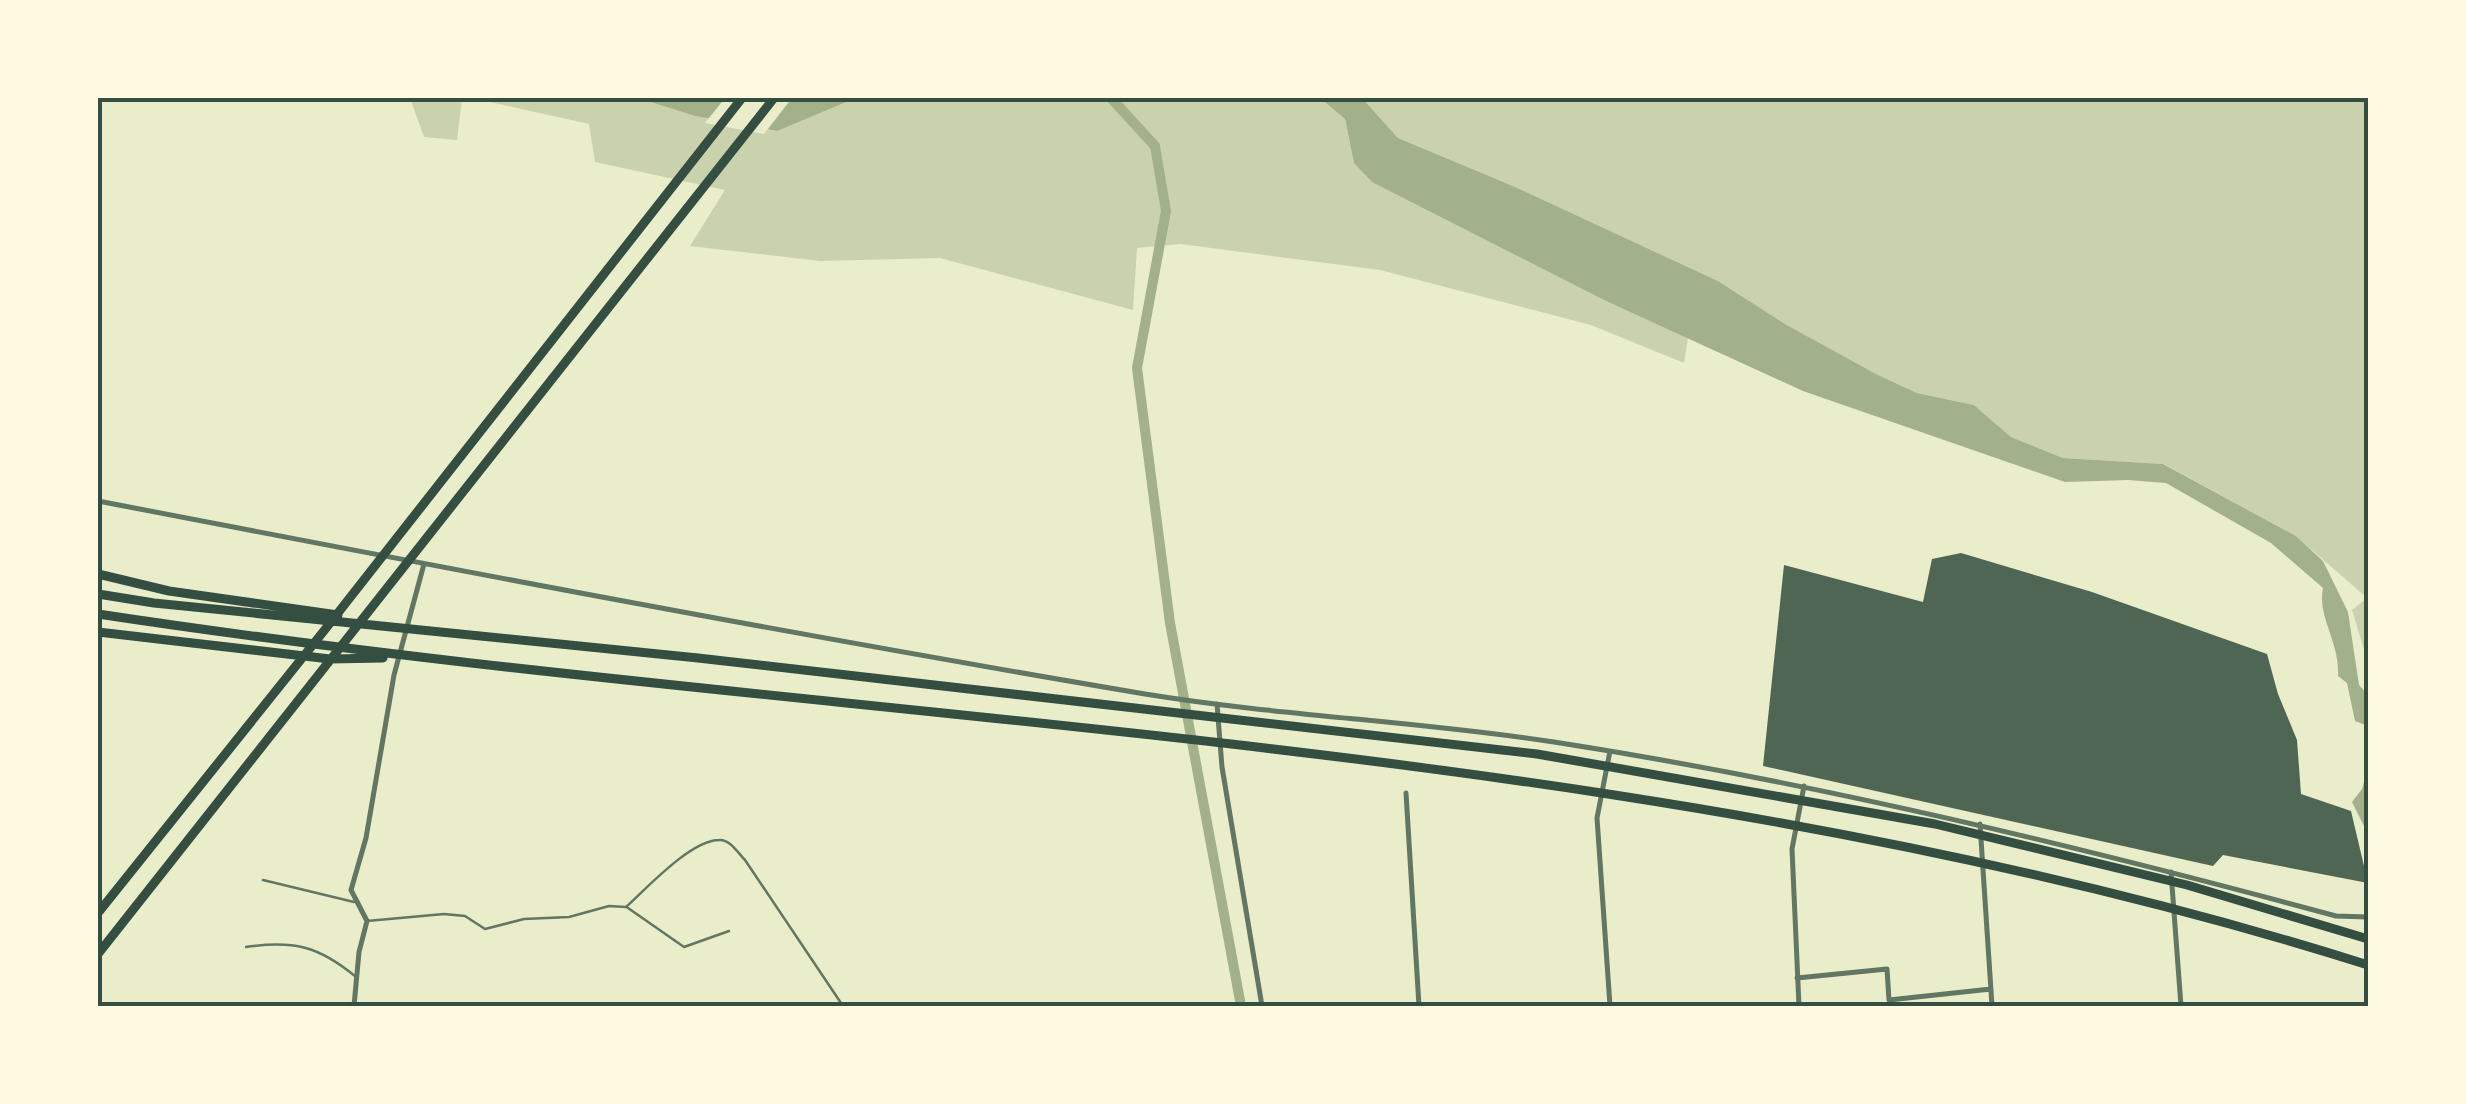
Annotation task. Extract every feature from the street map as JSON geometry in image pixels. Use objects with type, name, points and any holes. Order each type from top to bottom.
[{"type":"highway","points":[[98,914],[742,98]]},
{"type":"highway","points":[[98,954],[774,98]]},
{"type":"highway","points":[[98,574],[169,590],[475,634]]},
{"type":"highway","points":[[98,594],[1376,734],[1613,766],[1935,824],[2187,886],[2368,940]]},
{"type":"highway","points":[[98,614],[418,658],[1330,756],[1653,799],[1920,848],[2070,882],[2194,913],[2368,965]]},
{"type":"highway","points":[[98,632],[330,659],[418,658]]},
{"type":"street","points":[[98,501],[1150,695],[1610,751],[1804,786],[1980,824],[2336,916],[2368,916]]},
{"type":"street","points":[[354,1006],[359,952],[367,921],[351,890],[366,838],[394,674],[424,564]]},
{"type":"street","points":[[1216,704],[1222,767],[1262,1006]]},
{"type":"street","points":[[1610,751],[1597,818],[1610,1006]]},
{"type":"street","points":[[1799,1006],[1792,849],[1804,786]]},
{"type":"street","points":[[1406,792],[1419,1006]]},
{"type":"street","points":[[1980,824],[1992,1006]]},
{"type":"street","points":[[2171,872],[2181,1006]]},
{"type":"street","points":[[1797,978],[1886,968],[1889,1000],[1991,989]]},
{"type":"lane","points":[[626,907],[688,852],[718,839],[728,842],[745,860],[843,1006]]},
{"type":"lane","points":[[263,880],[355,902]]},
{"type":"lane","points":[[367,921],[444,914],[465,916],[485,928],[524,919],[569,917],[609,906],[626,907],[684,947],[728,931]]},
{"type":"lane","points":[[246,947],[273,943],[302,946],[332,957],[358,978]]},
{"type":"shaded area","points":[[410,98],[462,98],[457,140],[424,137]]},
{"type":"shaded area","points":[[472,98],[638,98],[695,116],[776,131],[856,98],[1320,98],[1345,119],[1354,163],[1606,301],[1688,338],[1684,363],[1591,325],[1380,270],[1181,244],[1137,248],[1133,310],[940,258],[820,261],[690,246],[725,190],[595,162],[589,124]]},
{"type":"shaded area","points":[[638,98],[856,98],[777,131],[695,116]]},
{"type":"shaded area","points":[[1320,98],[1362,98],[1398,138],[1513,186],[1718,281],[1785,324],[1876,374],[1917,393],[1974,405],[2011,437],[2063,458],[2163,464],[2296,536],[2323,561],[2348,612],[2359,685],[2368,695],[2368,726],[2355,721],[2347,683],[2338,676],[2336,652],[2323,609],[2323,588],[2271,543],[2166,483],[2065,482],[1803,391],[1606,301],[1372,182],[1354,163],[1345,119]]},
{"type":"shaded area","points":[[1362,98],[2368,98],[2368,663],[2352,610],[2367,598],[2296,536],[2164,464],[2063,458],[2011,437],[1974,405],[1917,393],[1876,374],[1785,324],[1718,281],[1513,186],[1398,138]]},
{"type":"shaded area","points":[[2368,768],[2368,834],[2352,802],[2362,789]]},
{"type":"pier","points":[[725,98],[792,98],[764,134],[705,123]]},
{"type":"building","points":[[1961,553],[2092,592],[2267,654],[2297,740],[2301,794],[2351,811],[2368,883],[2223,855],[2213,866],[1763,766],[1784,565],[1923,602],[1932,559]]},
{"type":"waterway","points":[[1111,98],[1155,146],[1166,211],[1137,368],[1170,623],[1241,1006]]}]
